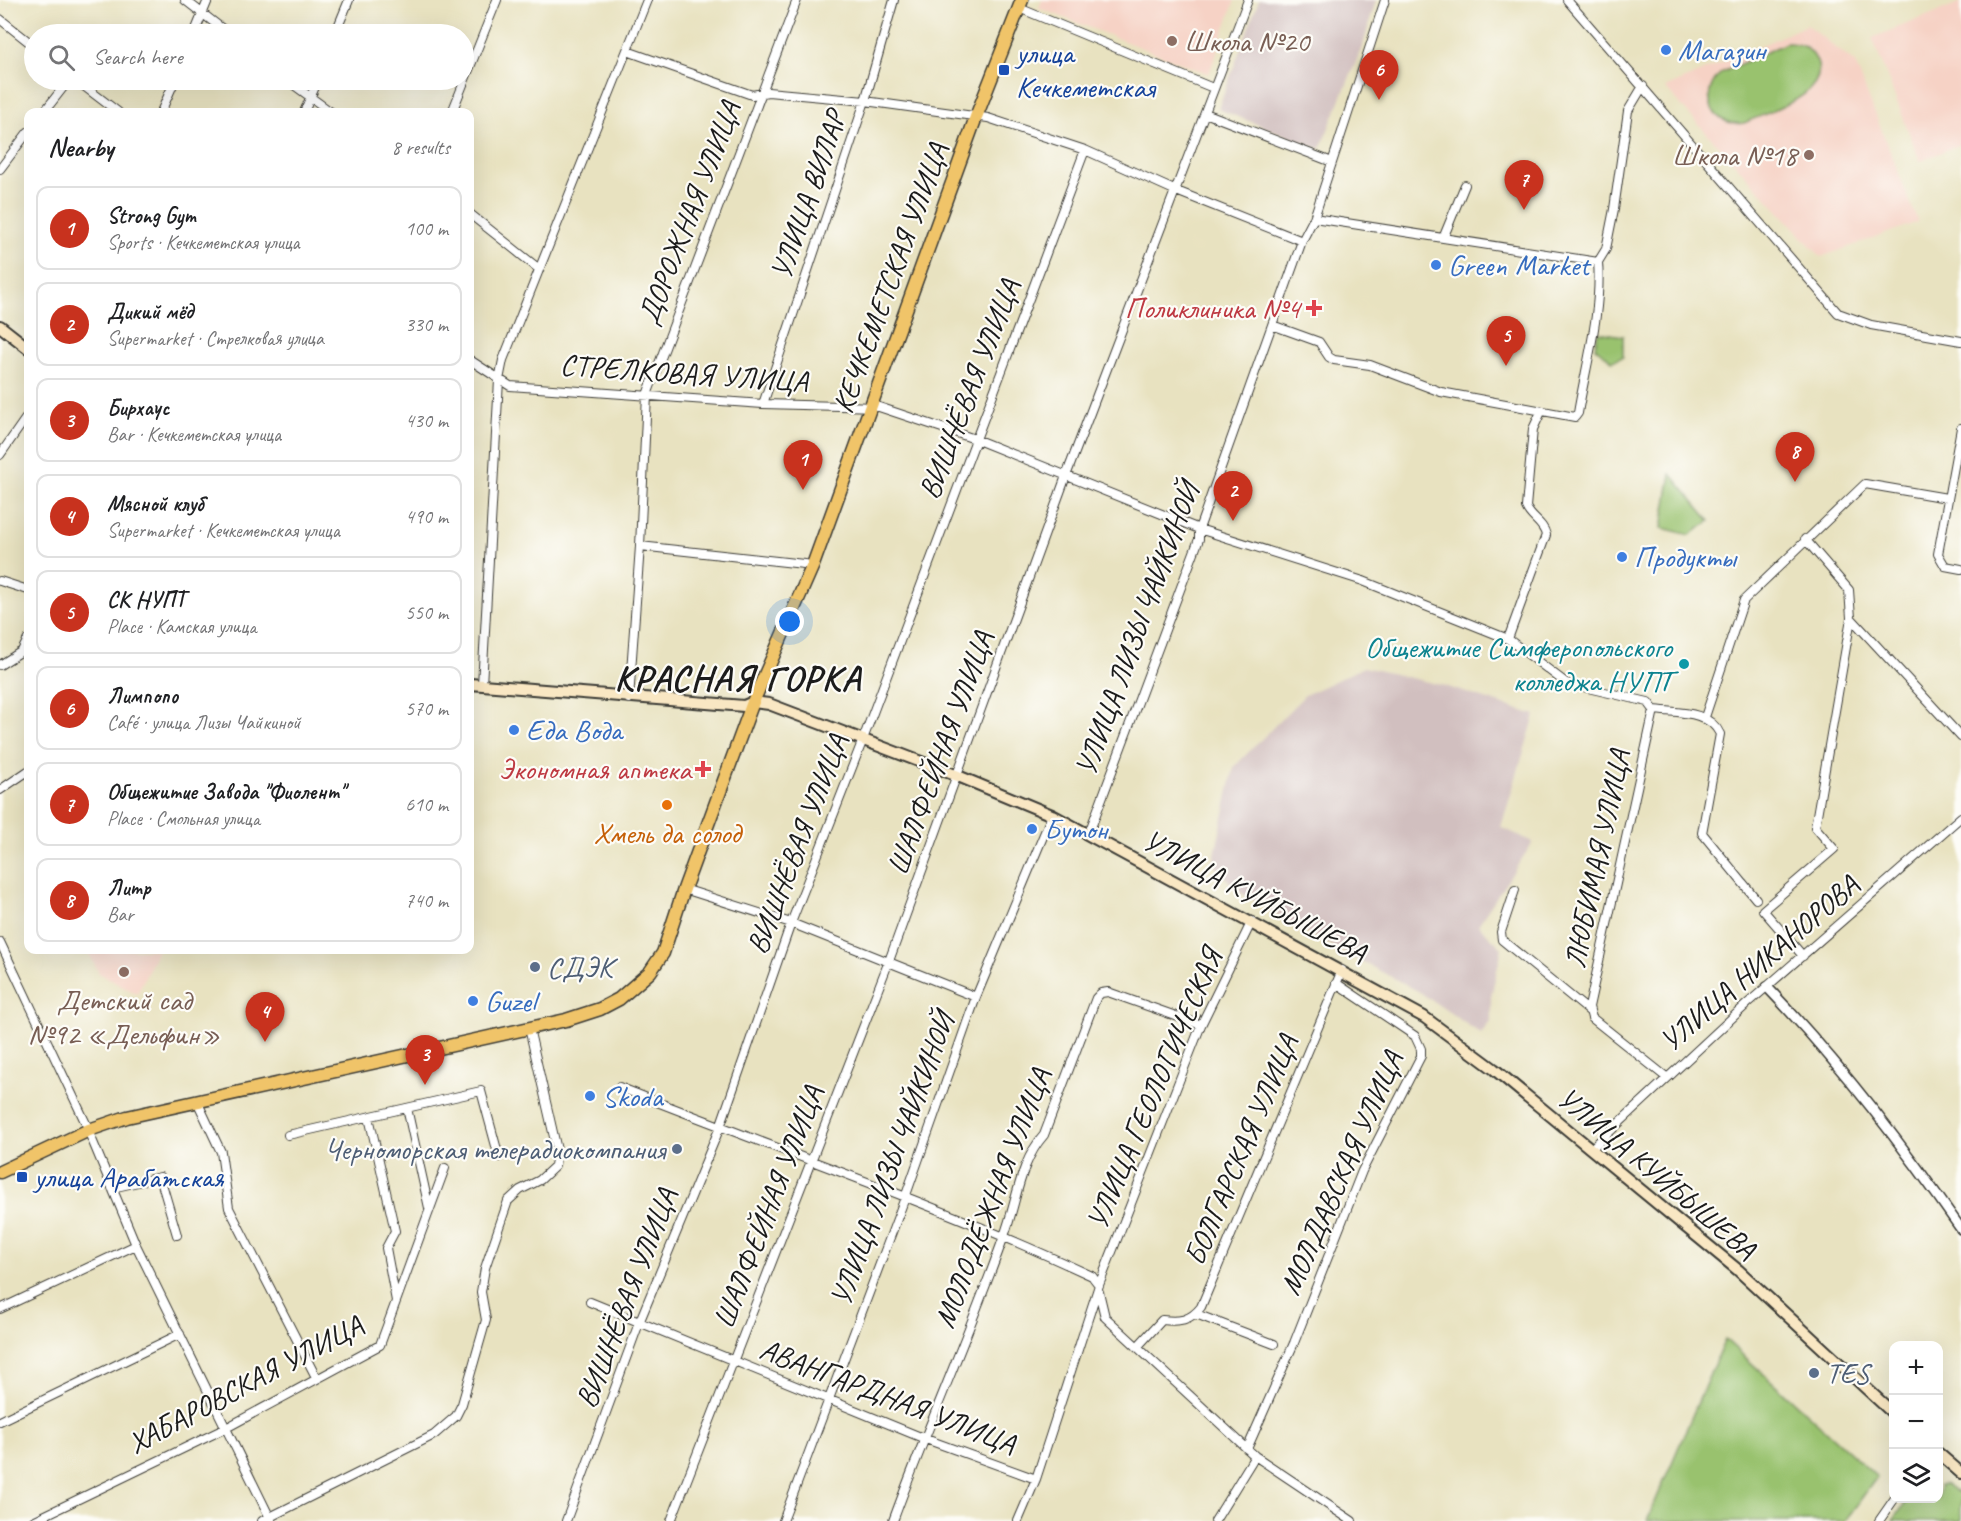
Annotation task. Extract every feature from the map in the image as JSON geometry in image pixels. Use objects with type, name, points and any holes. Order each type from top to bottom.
[{"type":"main road","name":"КЕЧКЕМЕТСКАЯ УЛИЦА","points":[[0,1172],[88,1130],[127,1117],[529,1028],[600,1009],[635,987],[650,972],[663,953],[684,888],[753,702],[813,565],[869,405],[976,117],[1021,4]]},
{"type":"main road","points":[[0,326],[24,345]]},
{"type":"main road","name":"УЛИЦА КУЙБЫШЕВА","points":[[474,684],[628,699],[744,706],[753,702],[769,704],[862,742],[958,776],[1089,833],[1424,1017],[1494,1069],[1738,1270],[1889,1410]]},
{"type":"main road","points":[[1943,1455],[1961,1465]]},
{"type":"main road","points":[[1943,1457],[1961,1473]]},
{"type":"street","points":[[185,0],[216,24]]},
{"type":"street","points":[[198,24],[208,0]]},
{"type":"street","points":[[339,24],[349,0]]},
{"type":"street","points":[[474,57],[497,0]]},
{"type":"street","points":[[482,685],[499,380],[503,360],[647,0]]},
{"type":"street","name":"ДОРОЖНАЯ УЛИЦА","points":[[628,699],[640,546],[647,395],[797,0]]},
{"type":"street","name":"УЛИЦА ВИЛАР","points":[[763,404],[865,101],[894,0]]},
{"type":"street","name":"ШАЛФЕЙНАЯ УЛИЦА","points":[[671,1521],[889,961],[1066,476],[1248,0]]},
{"type":"street","name":"УЛИЦА ЛИЗЫ ЧАЙКИНОЙ","points":[[1089,833],[1199,539],[1199,529],[1302,242],[1314,218],[1385,0]]},
{"type":"street","points":[[1567,0],[1838,313],[1871,325],[1961,341]]},
{"type":"street","points":[[1021,4],[1213,88]]},
{"type":"street","points":[[0,19],[24,38]]},
{"type":"street","points":[[627,51],[752,95],[760,93],[865,101],[988,118],[1085,150],[1174,190],[1302,242]]},
{"type":"street","points":[[1272,325],[1319,342],[1329,357],[1335,360],[1370,365],[1441,392],[1572,417],[1578,413],[1600,279],[1598,262],[1606,249],[1614,209],[1628,111],[1642,86]]},
{"type":"street","points":[[47,108],[61,90]]},
{"type":"street","points":[[89,90],[113,108]]},
{"type":"street","points":[[163,108],[171,90]]},
{"type":"street","points":[[300,90],[325,108]]},
{"type":"street","points":[[306,108],[314,90]]},
{"type":"street","points":[[454,108],[461,90]]},
{"type":"street","points":[[1204,113],[1332,162]]},
{"type":"street","points":[[0,170],[24,137]]},
{"type":"street","name":"ВИШНЁВАЯ УЛИЦА","points":[[566,1521],[639,1323],[720,1127],[791,922],[862,742],[1085,150]]},
{"type":"street","points":[[1444,236],[1465,185]]},
{"type":"street","points":[[474,217],[539,269]]},
{"type":"street","points":[[1314,218],[1444,236],[1598,262]]},
{"type":"street","name":"СТРЕЛКОВАЯ УЛИЦА","points":[[474,363],[510,386],[763,404],[856,408],[869,405],[975,439],[1199,529],[1364,581],[1508,639],[1566,683],[1648,702],[1654,710],[1704,717]]},
{"type":"street","points":[[1508,639],[1546,535],[1544,527],[1532,518],[1526,507],[1533,429],[1541,412]]},
{"type":"street","points":[[0,455],[24,421]]},
{"type":"street","points":[[1961,428],[1938,554],[1945,566],[1961,569]]},
{"type":"street","points":[[1756,900],[1702,833],[1720,734],[1714,722],[1704,717],[1744,600],[1865,484],[1947,498]]},
{"type":"street","points":[[1803,956],[1763,910],[1834,849],[1815,827],[1851,618],[1849,590],[1805,540]]},
{"type":"street","points":[[640,546],[813,565]]},
{"type":"street","points":[[0,581],[24,589]]},
{"type":"street","points":[[1851,618],[1961,737]]},
{"type":"street","points":[[0,665],[22,651],[24,647]]},
{"type":"street","name":"ЛЮБИМАЯ УЛИЦА","points":[[1591,1015],[1654,710]]},
{"type":"street","points":[[0,790],[24,774]]},
{"type":"street","name":"УЛИЦА ЛИЗЫ ЧАЙКИНОЙ","points":[[783,1521],[906,1195],[976,997],[1052,815]]},
{"type":"street","name":"УЛИЦА НИКАНОРОВА","points":[[1591,1149],[1666,1077],[1961,817]]},
{"type":"street","points":[[684,888],[791,922],[976,997]]},
{"type":"street","points":[[1515,890],[1501,932],[1502,940],[1666,1077]]},
{"type":"street","name":"УЛИЦА ГЕОЛОГИЧЕСКАЯ","points":[[1018,1521],[1036,1479],[1099,1285],[1201,1025],[1252,921]]},
{"type":"street","points":[[0,942],[88,1130],[136,1245],[226,1428],[268,1520],[434,1435],[456,1416],[486,1320],[482,1292],[485,1268],[508,1201],[520,1190],[540,1180],[555,1166],[557,1150],[529,1028]]},
{"type":"street","name":"БОЛГАРСКАЯ УЛИЦА","points":[[1196,1314],[1342,970]]},
{"type":"street","name":"МОЛДАВСКАЯ УЛИЦА","points":[[1247,1449],[1294,1343],[1362,1171],[1421,1056],[1421,1049],[1415,1036],[1336,983]]},
{"type":"street","points":[[1767,987],[1838,1065],[1887,1125],[1961,1229]]},
{"type":"street","name":"МОЛОДЁЖНАЯ УЛИЦА","points":[[893,1521],[923,1438],[1005,1235],[1030,1151],[1044,1135],[1098,995],[1108,992],[1201,1025]]},
{"type":"street","points":[[619,1087],[810,1162],[906,1195],[1005,1235],[1092,1276],[1099,1285],[1100,1302],[1105,1317],[1255,1456],[1352,1521]]},
{"type":"street","points":[[288,1135],[481,1091],[499,1157]]},
{"type":"street","points":[[197,1101],[221,1152],[229,1208],[317,1379]]},
{"type":"street","points":[[407,1108],[429,1210]]},
{"type":"street","points":[[369,1117],[395,1231],[386,1248],[396,1302]]},
{"type":"street","name":"ХАБАРОВСКАЯ УЛИЦА","points":[[33,1521],[226,1428],[380,1345],[445,1168]]},
{"type":"street","points":[[112,1188],[160,1177],[177,1235]]},
{"type":"street","points":[[0,1309],[136,1245]]},
{"type":"street","name":"АВАНГАРДНАЯ УЛИЦА","points":[[590,1302],[734,1363],[829,1398],[923,1438],[1036,1479]]},
{"type":"street","points":[[1138,1346],[1162,1320],[1179,1322],[1196,1314],[1274,1344]]},
{"type":"street","points":[[0,1421],[180,1334]]},
{"type":"street","points":[[1215,1521],[1255,1456]]},
{"type":"street","points":[[1879,1521],[1892,1503]]},
{"type":"shaded area","name":"Школа №20","points":[[1042,0],[1235,0],[1209,74],[1039,8]]},
{"type":"shaded area","points":[[1259,0],[1376,0],[1363,45],[1320,149],[1218,109]]},
{"type":"shaded area","points":[[1961,2],[1961,144],[1920,161],[1872,38]]},
{"type":"shaded area","name":"Школа №18","points":[[1807,25],[1855,63],[1918,222],[1821,257],[1665,88]]},
{"type":"shaded area","points":[[1364,667],[1445,686],[1535,715],[1501,827],[1533,842],[1478,925],[1502,948],[1491,996],[1491,1020],[1481,1034],[1418,991],[1309,934],[1238,891],[1213,864],[1234,767],[1305,695]]},
{"type":"shaded area","name":"Детский сад №92 «Дельфин»","points":[[89,954],[156,954],[137,994],[99,973]]},
{"type":"green space","points":[[1786,43],[1802,46],[1814,56],[1819,69],[1816,81],[1808,91],[1783,107],[1744,123],[1733,123],[1717,115],[1712,108],[1710,91],[1721,73]]},
{"type":"green space","points":[[1598,332],[1623,336],[1623,357],[1612,361],[1595,347]]},
{"type":"green space","points":[[1671,474],[1710,521],[1690,535],[1662,528]]},
{"type":"green space","points":[[1725,1339],[1877,1477],[1845,1521],[1647,1521]]},
{"type":"green space","points":[[1943,1484],[1946,1484],[1961,1495],[1961,1521],[1893,1521],[1905,1503],[1943,1503]]},
{"type":"place","name":"Школа №20","points":[[1172,41]]},
{"type":"place","name":"Магазин","points":[[1666,50]]},
{"type":"place","name":"улица Кечкеметская","points":[[1004,70]]},
{"type":"place","name":"Лимпопо","points":[[1379,100]]},
{"type":"place","name":"Школа №18","points":[[1809,155]]},
{"type":"place","name":"Общежитие Завода \"Фиолент\"","points":[[1524,210]]},
{"type":"place","name":"Green Market","points":[[1436,265]]},
{"type":"place","name":"Поликлиника №4","points":[[1314,308]]},
{"type":"place","name":"СК НУПТ","points":[[1506,366]]},
{"type":"place","name":"Литр","points":[[1795,482]]},
{"type":"place","name":"Strong Gym","points":[[803,490]]},
{"type":"place","name":"Дикий мёд","points":[[1233,521]]},
{"type":"place","name":"Продукты","points":[[1622,557]]},
{"type":"place","name":"Общежитие Симферопольского колледжа НУПТ","points":[[1684,664]]},
{"type":"place","name":"Еда Вода","points":[[514,730]]},
{"type":"place","name":"Экономная аптека","points":[[703,769]]},
{"type":"place","name":"Хмель да солод","points":[[667,805]]},
{"type":"place","name":"Бутон","points":[[1032,829]]},
{"type":"place","name":"СДЭК","points":[[535,967]]},
{"type":"place","name":"Детский сад №92 «Дельфин»","points":[[124,972]]},
{"type":"place","name":"Guzel","points":[[473,1001]]},
{"type":"place","name":"Мясной клуб","points":[[265,1042]]},
{"type":"place","name":"Бирхаус","points":[[425,1085]]},
{"type":"place","name":"Skoda","points":[[590,1096]]},
{"type":"place","name":"Черноморская телерадиокомпания","points":[[677,1149]]},
{"type":"place","name":"улица Арабатская","points":[[22,1177]]},
{"type":"place","name":"TES","points":[[1814,1373]]},
{"type":"district","name":"КРАСНАЯ ГОРКА","points":[[738,678]]}]
